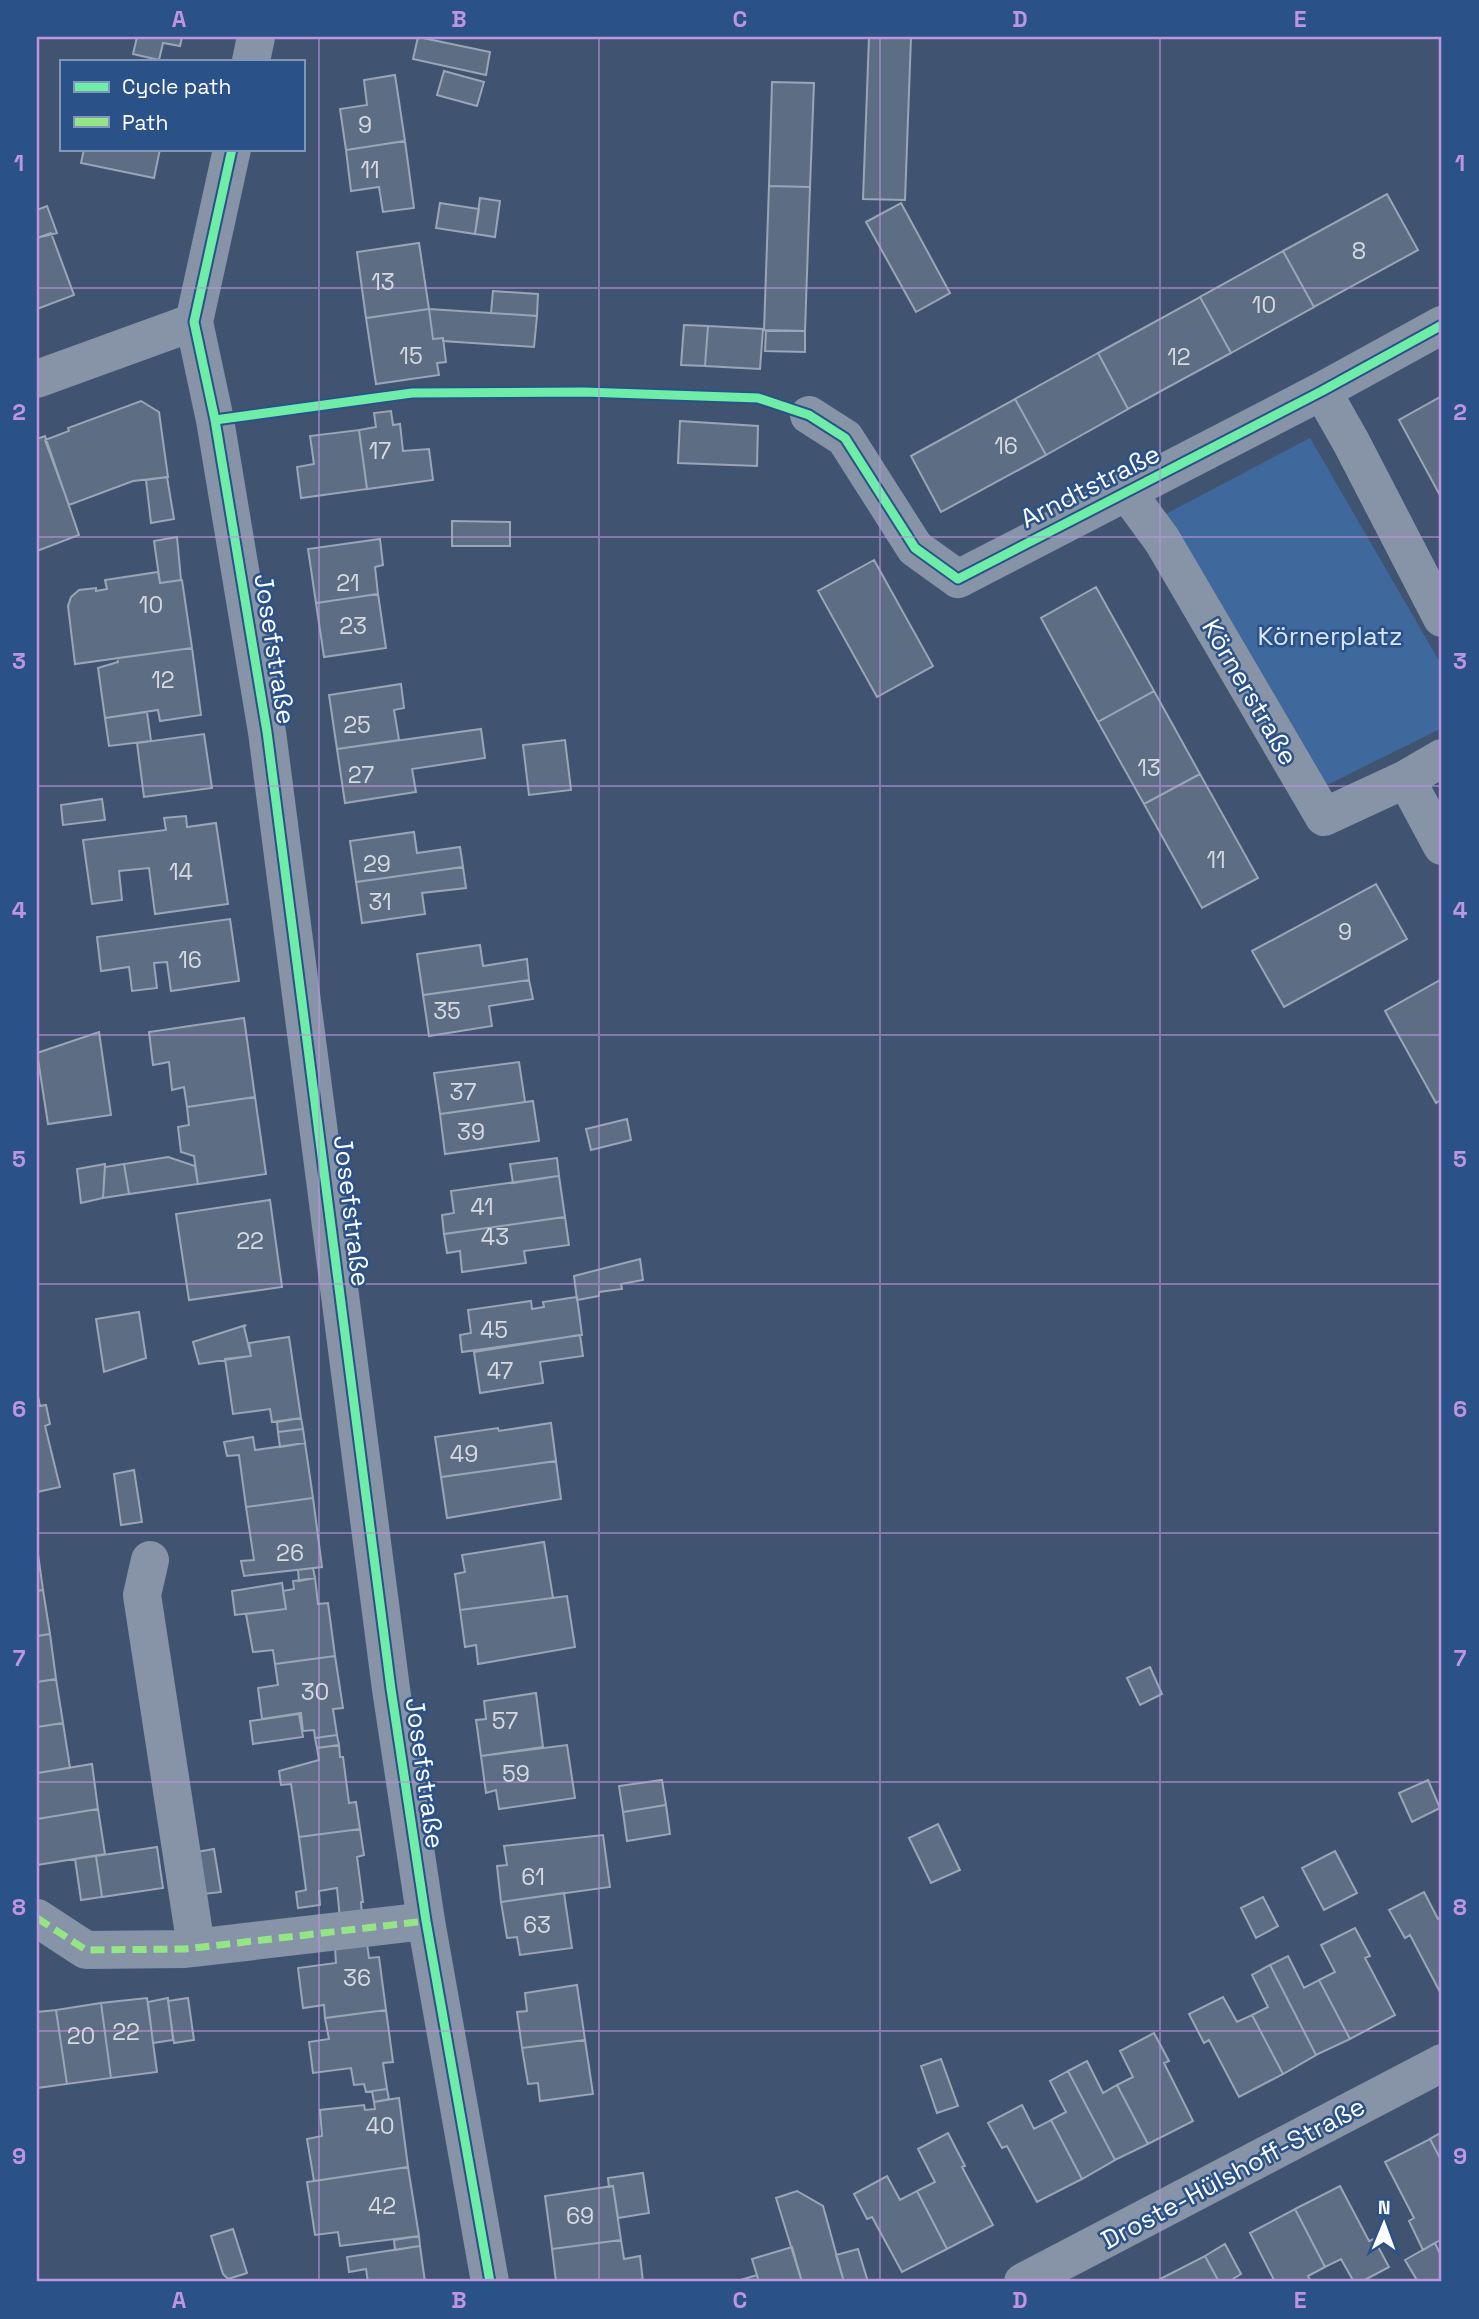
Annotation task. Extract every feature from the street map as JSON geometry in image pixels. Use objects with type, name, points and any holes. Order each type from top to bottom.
[{"type":"street","points":[[251,60],[256,37]]},
{"type":"street","name":"Josefstraße","points":[[232,150],[194,322],[215,420],[267,732],[391,1689],[426,1921],[490,2282]]},
{"type":"street","points":[[37,379],[194,322]]},
{"type":"street","name":"Arndtstraße","points":[[809,415],[845,438],[915,548],[958,579],[1322,391],[1442,325]]},
{"type":"street","points":[[1322,391],[1442,618]]},
{"type":"street","name":"Körnerstraße","points":[[1126,491],[1162,540],[1324,817],[1406,779],[1442,758]]},
{"type":"street","points":[[1406,779],[1442,846]]},
{"type":"street","points":[[150,1560],[142,1595],[196,1947]]},
{"type":"street","points":[[37,1918],[86,1950],[196,1947],[426,1921]]},
{"type":"street","name":"Droste-Hülshoff-Straße","points":[[1023,2282],[1442,2063]]},
{"type":"green space","name":"Körnerplatz","points":[[1310,438],[1442,666],[1442,728],[1323,787],[1166,514]]},
{"type":"building","points":[[137,37],[182,37],[180,46],[163,43],[159,60],[133,54]]},
{"type":"building","points":[[418,37],[490,52],[486,75],[413,59]]},
{"type":"building","points":[[869,37],[911,37],[905,200],[863,199]]},
{"type":"building","points":[[444,71],[484,82],[477,106],[437,95]]},
{"type":"building","points":[[395,75],[405,141],[346,150],[340,109],[367,105],[364,80]]},
{"type":"building","points":[[772,82],[814,83],[810,187],[769,186]]},
{"type":"building","points":[[405,141],[414,208],[383,212],[379,187],[351,191],[346,150]]},
{"type":"building","points":[[84,150],[160,150],[154,178],[81,163]]},
{"type":"building","points":[[769,186],[810,187],[805,331],[764,330]]},
{"type":"building","points":[[1387,194],[1418,250],[1314,307],[1283,251]]},
{"type":"building","points":[[480,198],[500,201],[495,237],[475,234]]},
{"type":"building","points":[[440,203],[479,209],[475,234],[436,228]]},
{"type":"building","points":[[901,203],[950,293],[916,312],[866,222]]},
{"type":"building","points":[[47,206],[57,233],[37,238],[37,210]]},
{"type":"building","points":[[51,233],[74,295],[37,309],[37,238]]},
{"type":"building","points":[[419,243],[429,309],[366,318],[357,252]]},
{"type":"building","points":[[1283,251],[1314,307],[1231,353],[1200,297]]},
{"type":"building","points":[[493,291],[538,294],[537,316],[491,313]]},
{"type":"building","points":[[1200,297],[1231,353],[1128,409],[1098,353]]},
{"type":"building","points":[[429,309],[433,339],[443,338],[446,362],[437,363],[439,375],[376,384],[366,318]]},
{"type":"building","points":[[429,309],[537,316],[534,347],[433,339]]},
{"type":"building","points":[[684,325],[708,326],[705,366],[681,365]]},
{"type":"building","points":[[708,326],[763,329],[760,369],[705,366]]},
{"type":"building","points":[[766,331],[805,331],[805,352],[765,351]]},
{"type":"building","points":[[1098,353],[1128,409],[1046,455],[1015,399]]},
{"type":"building","points":[[1442,396],[1442,499],[1399,420]]},
{"type":"building","points":[[1015,399],[1046,455],[941,512],[911,456]]},
{"type":"building","points":[[141,401],[159,412],[168,477],[133,481],[69,505],[45,440],[69,431],[68,428]]},
{"type":"building","points":[[391,411],[393,425],[400,424],[403,451],[429,449],[433,480],[367,489],[359,430],[376,427],[374,413]]},
{"type":"building","points":[[680,421],[758,426],[757,466],[678,463]]},
{"type":"building","points":[[359,430],[367,489],[301,498],[297,467],[314,464],[310,436]]},
{"type":"building","points":[[45,436],[79,535],[37,551],[37,439]]},
{"type":"building","points":[[167,477],[174,519],[151,523],[146,480]]},
{"type":"building","points":[[452,521],[510,522],[510,546],[452,546]]},
{"type":"building","points":[[177,537],[181,580],[160,583],[154,541]]},
{"type":"building","points":[[380,539],[383,565],[375,567],[378,594],[316,603],[308,549]]},
{"type":"building","points":[[874,560],[933,666],[877,697],[818,591]]},
{"type":"building","points":[[158,572],[160,583],[182,580],[192,648],[75,664],[68,606],[71,597],[79,590],[107,589],[105,580]]},
{"type":"building","points":[[1096,587],[1154,691],[1098,722],[1041,618]]},
{"type":"building","points":[[378,594],[386,648],[324,657],[316,603]]},
{"type":"building","points":[[192,648],[201,715],[160,721],[158,710],[105,718],[98,668],[118,662],[117,658]]},
{"type":"building","points":[[401,684],[404,708],[394,710],[399,740],[337,749],[329,695]]},
{"type":"building","points":[[1154,691],[1200,774],[1144,804],[1098,722]]},
{"type":"building","points":[[147,712],[151,741],[109,746],[105,718]]},
{"type":"building","points":[[481,729],[485,758],[412,769],[416,792],[345,803],[337,749]]},
{"type":"building","points":[[204,734],[212,788],[144,797],[137,743]]},
{"type":"building","points":[[565,740],[571,790],[529,795],[523,745]]},
{"type":"building","points":[[1200,774],[1258,878],[1202,908],[1144,804]]},
{"type":"building","points":[[102,799],[105,820],[63,825],[61,805]]},
{"type":"building","points":[[186,816],[187,827],[216,823],[228,904],[155,914],[149,868],[119,871],[122,900],[92,904],[83,840],[166,830],[164,818]]},
{"type":"building","points":[[414,832],[417,853],[460,847],[463,867],[356,882],[350,841]]},
{"type":"building","points":[[463,867],[466,888],[422,893],[425,914],[362,923],[356,882]]},
{"type":"building","points":[[1376,884],[1407,939],[1284,1007],[1252,951]]},
{"type":"building","points":[[230,919],[239,981],[171,991],[167,962],[154,963],[157,988],[132,991],[129,967],[101,971],[97,937]]},
{"type":"building","points":[[480,945],[483,966],[527,959],[529,980],[423,995],[417,954]]},
{"type":"building","points":[[1442,979],[1442,1099],[1436,1103],[1385,1011]]},
{"type":"building","points":[[529,980],[533,999],[489,1006],[492,1026],[429,1036],[423,995]]},
{"type":"building","points":[[244,1018],[255,1097],[187,1107],[184,1087],[172,1090],[169,1062],[153,1065],[149,1032]]},
{"type":"building","points":[[99,1032],[111,1115],[48,1124],[37,1053]]},
{"type":"building","points":[[519,1062],[525,1102],[440,1114],[434,1073]]},
{"type":"building","points":[[255,1097],[266,1174],[198,1184],[194,1156],[181,1152],[178,1127],[189,1125],[187,1107]]},
{"type":"building","points":[[533,1101],[539,1141],[445,1154],[440,1114]]},
{"type":"building","points":[[627,1119],[631,1140],[591,1150],[586,1129]]},
{"type":"building","points":[[168,1157],[195,1166],[198,1184],[129,1194],[124,1164]]},
{"type":"building","points":[[557,1158],[559,1176],[513,1183],[510,1164]]},
{"type":"building","points":[[105,1164],[103,1198],[81,1203],[77,1169]]},
{"type":"building","points":[[124,1164],[129,1194],[103,1198],[105,1167]]},
{"type":"building","points":[[559,1176],[565,1217],[444,1234],[442,1215],[454,1213],[451,1191]]},
{"type":"building","points":[[270,1200],[282,1287],[189,1300],[176,1214]]},
{"type":"building","points":[[565,1217],[569,1245],[524,1251],[526,1263],[462,1272],[460,1251],[447,1253],[444,1234]]},
{"type":"building","points":[[640,1259],[643,1280],[621,1284],[622,1289],[599,1292],[599,1296],[577,1300],[574,1276]]},
{"type":"building","points":[[577,1297],[582,1335],[462,1352],[460,1335],[471,1333],[468,1310],[531,1301],[532,1309],[544,1307],[543,1302]]},
{"type":"building","points":[[139,1312],[146,1358],[104,1372],[96,1319]]},
{"type":"building","points":[[246,1325],[244,1327],[251,1356],[199,1364],[193,1342]]},
{"type":"building","points":[[580,1335],[583,1356],[540,1362],[543,1383],[480,1393],[474,1352]]},
{"type":"building","points":[[289,1337],[301,1418],[272,1422],[270,1409],[233,1414],[225,1359],[251,1356],[249,1343]]},
{"type":"building","points":[[37,1392],[40,1406],[46,1405],[50,1424],[45,1426],[60,1487],[37,1492]]},
{"type":"building","points":[[301,1418],[303,1429],[278,1432],[277,1422]]},
{"type":"building","points":[[551,1423],[556,1461],[441,1477],[435,1437]]},
{"type":"building","points":[[303,1429],[305,1443],[280,1447],[278,1432]]},
{"type":"building","points":[[253,1437],[255,1450],[305,1443],[313,1498],[246,1507],[239,1455],[227,1456],[224,1442]]},
{"type":"building","points":[[556,1461],[561,1499],[447,1518],[441,1477]]},
{"type":"building","points":[[134,1470],[142,1522],[121,1525],[114,1474]]},
{"type":"building","points":[[313,1498],[322,1567],[244,1576],[241,1561],[254,1560],[246,1507]]},
{"type":"building","points":[[544,1542],[553,1598],[460,1610],[455,1574],[465,1572],[462,1555]]},
{"type":"building","points":[[37,1547],[43,1590],[37,1591]]},
{"type":"building","points":[[313,1568],[315,1578],[299,1581],[298,1570]]},
{"type":"building","points":[[315,1578],[318,1604],[328,1603],[335,1656],[275,1664],[273,1650],[253,1652],[246,1614],[286,1609],[283,1591],[294,1589],[293,1581]]},
{"type":"building","points":[[282,1583],[286,1609],[235,1615],[232,1591]]},
{"type":"building","points":[[43,1590],[50,1634],[37,1636],[37,1591]]},
{"type":"building","points":[[567,1596],[575,1647],[478,1664],[476,1645],[465,1647],[460,1610]]},
{"type":"building","points":[[50,1634],[56,1679],[37,1682],[37,1636]]},
{"type":"building","points":[[335,1656],[343,1708],[333,1709],[337,1735],[315,1738],[314,1730],[303,1731],[301,1713],[262,1719],[258,1688],[278,1685],[275,1664]]},
{"type":"building","points":[[1150,1667],[1162,1694],[1140,1705],[1127,1678]]},
{"type":"building","points":[[56,1679],[63,1723],[37,1727],[37,1682]]},
{"type":"building","points":[[536,1693],[543,1747],[481,1756],[476,1720],[486,1719],[484,1701]]},
{"type":"building","points":[[299,1714],[303,1737],[253,1744],[250,1721]]},
{"type":"building","points":[[63,1723],[70,1768],[37,1773],[37,1727]]},
{"type":"building","points":[[337,1735],[339,1745],[317,1748],[315,1738]]},
{"type":"building","points":[[339,1745],[349,1803],[356,1802],[360,1829],[299,1837],[291,1784],[281,1785],[279,1771],[319,1760],[317,1748]]},
{"type":"building","points":[[567,1745],[575,1798],[499,1809],[496,1790],[486,1793],[481,1756]]},
{"type":"building","points":[[92,1764],[98,1809],[37,1819],[37,1773]]},
{"type":"building","points":[[662,1780],[666,1805],[623,1812],[619,1786]]},
{"type":"building","points":[[1428,1780],[1440,1808],[1412,1822],[1399,1793]]},
{"type":"building","points":[[666,1805],[670,1834],[627,1841],[623,1812]]},
{"type":"building","points":[[98,1809],[105,1854],[37,1865],[37,1819]]},
{"type":"building","points":[[938,1824],[960,1870],[931,1883],[909,1838]]},
{"type":"building","points":[[360,1829],[364,1855],[357,1857],[363,1902],[362,1915],[340,1919],[337,1888],[319,1891],[320,1905],[298,1908],[296,1892],[306,1890],[299,1837]]},
{"type":"building","points":[[603,1835],[610,1887],[501,1902],[497,1866],[507,1865],[504,1846]]},
{"type":"building","points":[[157,1847],[163,1888],[102,1897],[96,1856]]},
{"type":"building","points":[[214,1849],[221,1892],[196,1895],[190,1853]]},
{"type":"building","points":[[1335,1851],[1357,1893],[1324,1910],[1302,1868]]},
{"type":"building","points":[[96,1856],[102,1897],[81,1900],[75,1859]]},
{"type":"building","points":[[1424,1892],[1438,1919],[1442,1916],[1440,1992],[1410,1935],[1405,1938],[1389,1910]]},
{"type":"building","points":[[564,1893],[572,1948],[520,1955],[517,1937],[507,1938],[501,1902]]},
{"type":"building","points":[[1263,1897],[1278,1926],[1256,1938],[1241,1908]]},
{"type":"building","points":[[1355,1928],[1370,1956],[1365,1958],[1395,2015],[1350,2039],[1319,1980],[1335,1972],[1321,1945]]},
{"type":"building","points":[[367,1944],[369,1958],[379,1957],[386,2010],[325,2018],[324,2005],[303,2008],[298,1968],[336,1963],[335,1948]]},
{"type":"building","points":[[1288,1956],[1304,1988],[1319,1980],[1350,2039],[1316,2055],[1270,1965]]},
{"type":"building","points":[[1270,1965],[1316,2055],[1283,2074],[1252,2015],[1268,2007],[1252,1975]]},
{"type":"building","points":[[577,1985],[585,2040],[522,2048],[517,2012],[527,2011],[525,1993]]},
{"type":"building","points":[[1223,1997],[1237,2022],[1252,2015],[1283,2074],[1239,2097],[1209,2040],[1204,2043],[1189,2014]]},
{"type":"building","points":[[147,1998],[157,2072],[111,2078],[101,2003]]},
{"type":"building","points":[[168,1998],[173,2040],[153,2043],[148,2002]]},
{"type":"building","points":[[188,1998],[194,2040],[174,2043],[168,2001]]},
{"type":"building","points":[[101,2003],[111,2078],[67,2084],[56,2010]]},
{"type":"building","points":[[56,2010],[67,2084],[37,2088],[37,2012]]},
{"type":"building","points":[[386,2010],[393,2062],[383,2063],[387,2089],[366,2092],[364,2084],[354,2085],[351,2068],[313,2073],[309,2042],[329,2039],[325,2018]]},
{"type":"building","points":[[1154,2033],[1169,2061],[1164,2063],[1193,2121],[1148,2144],[1117,2085],[1133,2077],[1120,2051]]},
{"type":"building","points":[[585,2040],[593,2094],[540,2101],[538,2083],[528,2084],[522,2048]]},
{"type":"building","points":[[941,2059],[958,2106],[937,2113],[921,2066]]},
{"type":"building","points":[[1087,2061],[1103,2093],[1117,2085],[1148,2144],[1115,2160],[1068,2071]]},
{"type":"building","points":[[1068,2071],[1115,2160],[1082,2179],[1051,2120],[1066,2112],[1050,2081]]},
{"type":"building","points":[[387,2089],[389,2099],[374,2102],[372,2091]]},
{"type":"building","points":[[399,2098],[408,2167],[314,2181],[307,2139],[322,2136],[320,2110],[364,2105],[365,2110],[375,2109],[374,2102]]},
{"type":"building","points":[[1022,2105],[1034,2129],[1051,2120],[1082,2179],[1037,2202],[1007,2146],[1002,2148],[988,2123]]},
{"type":"building","points":[[1442,2132],[1442,2162],[1430,2139]]},
{"type":"building","points":[[948,2133],[965,2166],[962,2167],[993,2225],[947,2249],[917,2191],[935,2182],[918,2149]]},
{"type":"building","points":[[1430,2139],[1442,2162],[1442,2239],[1423,2250],[1409,2221],[1414,2218],[1385,2162]]},
{"type":"building","points":[[408,2167],[419,2236],[340,2246],[338,2232],[315,2235],[307,2182]]},
{"type":"building","points":[[643,2173],[649,2213],[618,2218],[613,2186],[609,2187],[608,2178]]},
{"type":"building","points":[[887,2176],[900,2200],[917,2191],[947,2249],[902,2272],[872,2217],[867,2219],[854,2194]]},
{"type":"building","points":[[613,2186],[621,2240],[552,2249],[545,2196]]},
{"type":"building","points":[[1340,2186],[1369,2241],[1374,2239],[1389,2267],[1361,2282],[1354,2282],[1341,2259],[1325,2267],[1295,2209]]},
{"type":"building","points":[[797,2191],[823,2206],[844,2282],[802,2282],[776,2198]]},
{"type":"building","points":[[1295,2209],[1325,2267],[1308,2276],[1311,2282],[1275,2282],[1250,2233]]},
{"type":"building","points":[[233,2229],[247,2273],[228,2279],[223,2274],[211,2236]]},
{"type":"building","points":[[419,2236],[420,2246],[395,2250],[394,2240]]},
{"type":"building","points":[[621,2240],[624,2259],[640,2256],[643,2282],[556,2282],[552,2249]]},
{"type":"building","points":[[1435,2243],[1442,2258],[1442,2282],[1418,2282],[1405,2260]]},
{"type":"building","points":[[1225,2244],[1241,2274],[1228,2282],[1219,2282],[1205,2256]]},
{"type":"building","points":[[420,2246],[425,2282],[368,2282],[366,2269],[349,2272],[347,2257]]},
{"type":"building","points":[[792,2247],[802,2282],[759,2282],[752,2259]]},
{"type":"building","points":[[858,2249],[868,2282],[844,2282],[836,2255]]},
{"type":"building","points":[[1205,2256],[1219,2282],[1161,2282],[1160,2279]]},
{"type":"building","points":[[757,2275],[759,2282],[734,2282]]},
{"type":"marked path","points":[[37,1918],[86,1950],[185,1949],[426,1921]]},
{"type":"cycle path","points":[[232,150],[194,322],[215,420],[267,732],[391,1689],[426,1921],[490,2282]]},
{"type":"cycle path","points":[[215,420],[412,393],[584,392],[758,398],[809,415],[845,438],[915,548],[958,579],[1322,391],[1442,325]]}]
